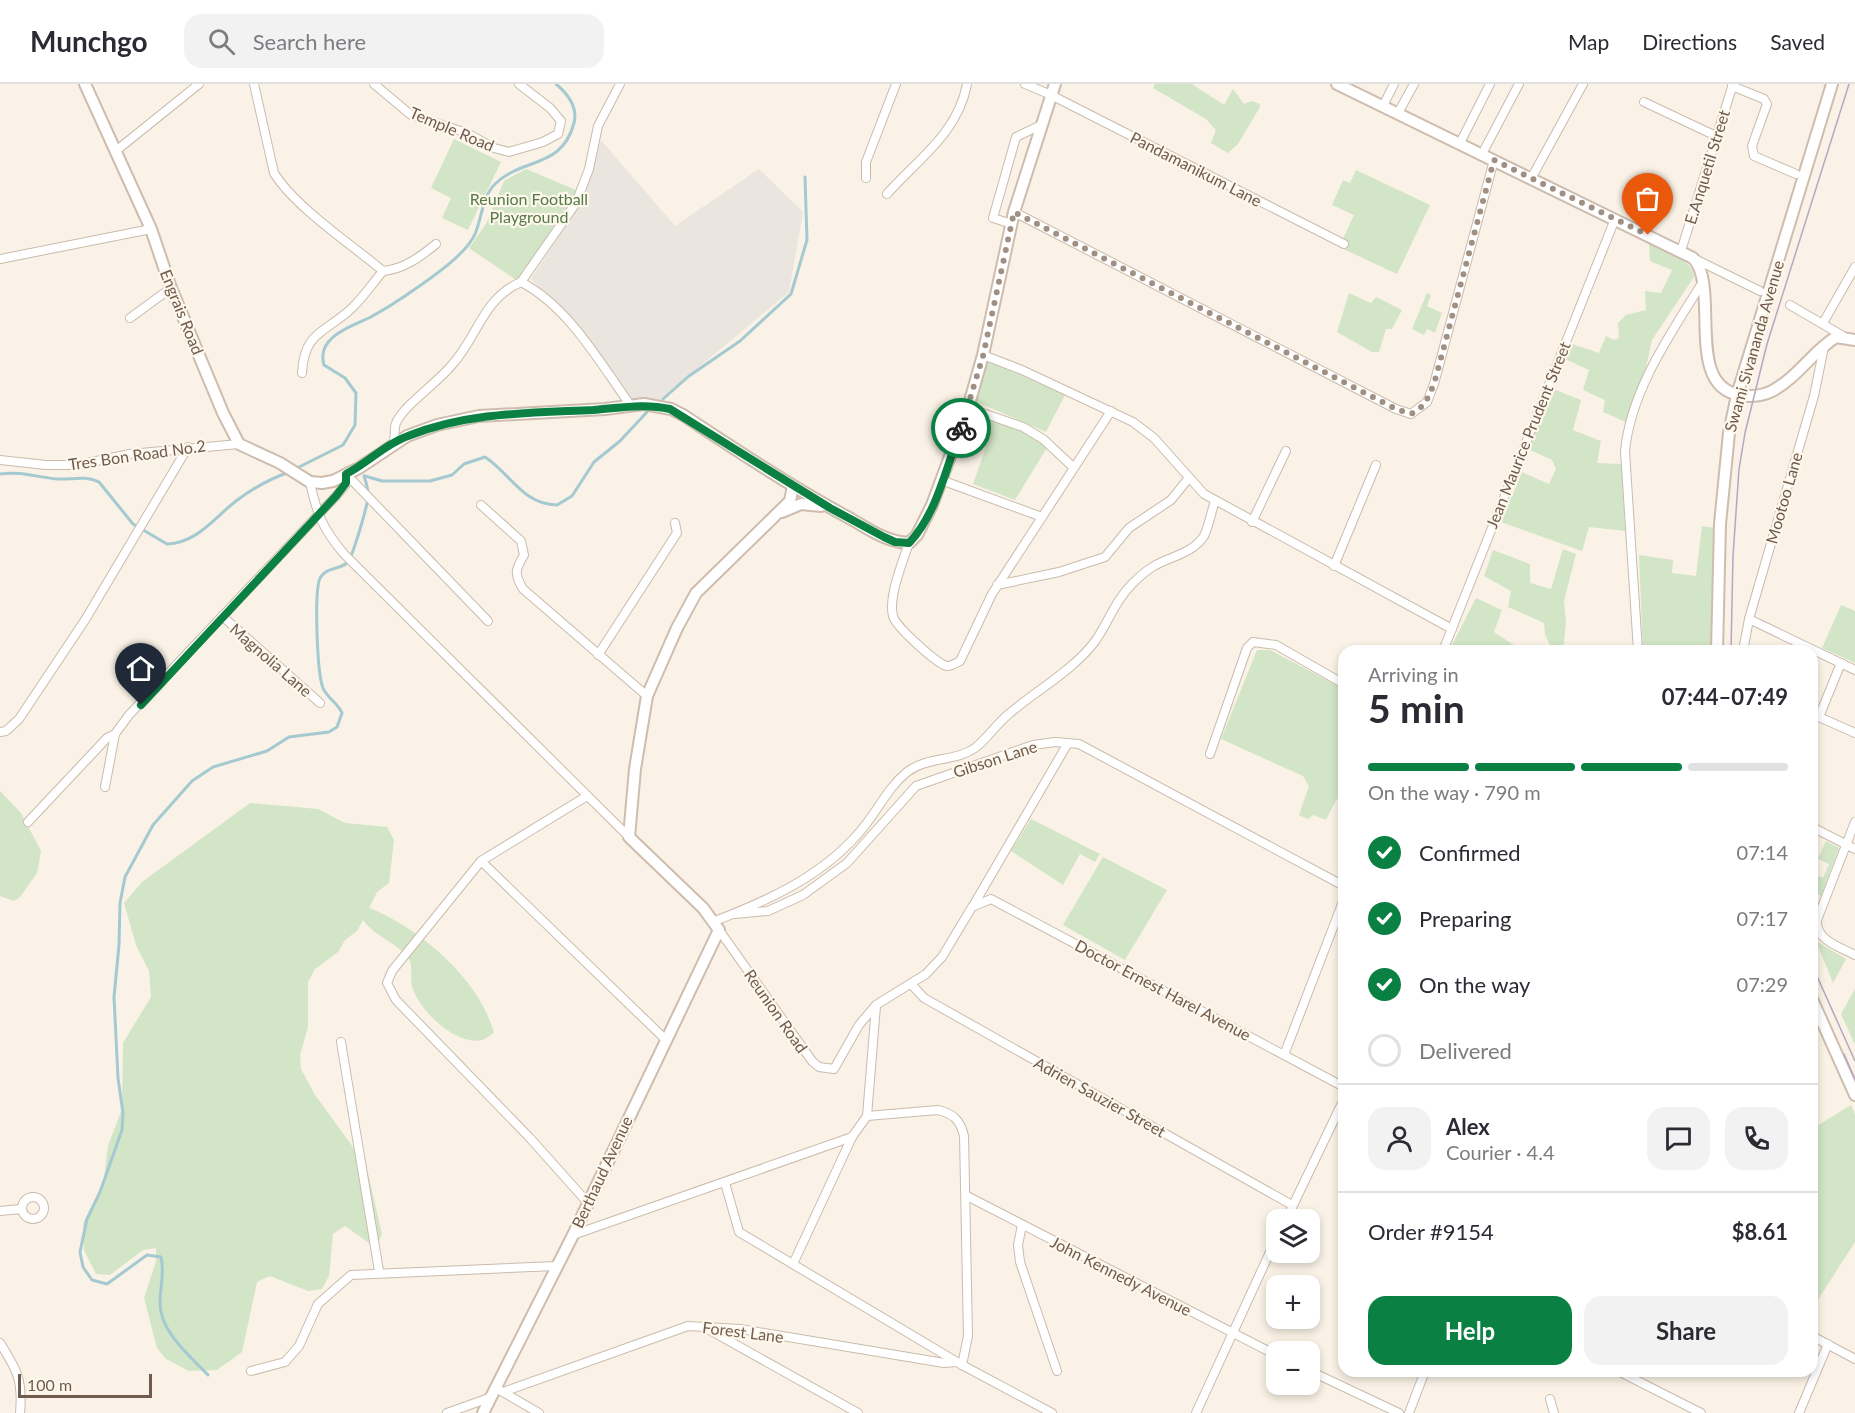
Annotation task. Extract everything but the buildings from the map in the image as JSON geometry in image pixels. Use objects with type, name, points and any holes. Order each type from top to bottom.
[{"type":"street","name":"Engrais Road","points":[[85,84],[151,229],[171,288],[223,413],[239,444]]},
{"type":"street","points":[[117,150],[199,84]]},
{"type":"street","points":[[254,84],[274,173],[281,184],[383,271],[395,270],[420,257],[436,244]]},
{"type":"street","name":"Temple Road","points":[[374,84],[411,115],[467,133],[494,148],[509,152],[543,142],[558,134],[561,121],[550,108],[519,84]]},
{"type":"street","points":[[394,442],[395,424],[406,408],[429,390],[454,364],[490,304],[506,288],[521,282],[576,203],[589,169],[598,126],[620,84]]},
{"type":"street","points":[[866,178],[866,162],[896,84]]},
{"type":"street","points":[[887,194],[935,146],[951,126],[963,103],[967,84]]},
{"type":"street","name":"Pandamanikum Lane","points":[[1025,84],[1052,89],[1344,244]]},
{"type":"street","points":[[1337,84],[1532,177],[1760,291]]},
{"type":"street","points":[[1383,106],[1394,84]]},
{"type":"street","points":[[1398,113],[1414,84]]},
{"type":"street","points":[[1460,143],[1490,84]]},
{"type":"street","points":[[1482,154],[1519,84]]},
{"type":"street","points":[[1532,177],[1583,84]]},
{"type":"street","name":"Swami Sivananda Avenue","points":[[1717,645],[1720,524],[1729,433],[1737,395],[1832,84]]},
{"type":"street","points":[[1732,85],[1764,99],[1767,104],[1752,146],[1754,156],[1796,174]]},
{"type":"street","name":"E.Anquetil Street","points":[[1681,251],[1732,85]]},
{"type":"street","points":[[1052,89],[1014,212],[983,356],[968,408],[922,525],[909,543],[897,581],[892,615],[896,624],[939,662],[947,666],[960,661],[997,585],[1111,411]]},
{"type":"street","points":[[1644,102],[1716,136]]},
{"type":"street","points":[[1012,224],[993,218],[1016,137],[1039,126]]},
{"type":"street","points":[[1014,212],[1396,409],[1411,414],[1421,409],[1427,402],[1434,384],[1494,160]]},
{"type":"street","name":"Jean Maurice Prudent Street","points":[[1445,645],[1615,219]]},
{"type":"street","points":[[0,259],[151,229]]},
{"type":"street","points":[[1693,258],[1702,271],[1706,342],[1711,370],[1726,390],[1737,395],[1761,395],[1775,389],[1836,337],[1850,338]]},
{"type":"street","points":[[1823,323],[1855,267]]},
{"type":"street","points":[[302,373],[303,362],[315,334],[352,308],[383,271]]},
{"type":"street","points":[[521,282],[541,292],[564,317],[631,406]]},
{"type":"street","points":[[1638,645],[1625,452],[1628,424],[1642,388],[1671,332],[1702,283]]},
{"type":"street","points":[[130,318],[171,288]]},
{"type":"street","points":[[1790,305],[1850,338]]},
{"type":"street","name":"Mootoo Lane","points":[[1744,645],[1749,619],[1814,396],[1824,345]]},
{"type":"street","points":[[983,356],[1133,422],[1155,438],[1188,479],[1215,501],[1452,629]]},
{"type":"street","points":[[239,444],[290,468],[306,480],[333,481],[394,442],[437,425],[479,416],[657,406],[683,415],[830,508],[895,542],[909,543]]},
{"type":"street","points":[[968,408],[1023,427],[1043,439],[1073,467]]},
{"type":"street","name":"Tres Bon Road No.2","points":[[0,460],[46,465],[77,465],[130,454],[239,444]]},
{"type":"street","points":[[0,732],[6,731],[19,719],[85,620],[188,447]]},
{"type":"street","points":[[1251,522],[1286,451]]},
{"type":"street","points":[[1334,566],[1376,465]]},
{"type":"street","points":[[28,822],[107,738],[115,734],[346,483],[346,474]]},
{"type":"street","points":[[346,474],[488,621]]},
{"type":"street","points":[[997,585],[1059,572],[1105,557],[1129,528],[1171,500],[1188,479]]},
{"type":"street","points":[[306,480],[325,531],[344,554],[717,925],[802,880],[832,858],[856,837],[874,816],[896,782],[909,771],[923,763],[963,756],[978,746],[1008,714],[1061,672],[1096,640],[1107,618],[1132,584],[1155,566],[1194,547],[1204,535],[1215,501]]},
{"type":"street","points":[[941,480],[1042,517]]},
{"type":"street","points":[[797,506],[798,489]]},
{"type":"street","points":[[629,837],[647,696],[677,628],[696,593],[778,514],[798,489]]},
{"type":"street","points":[[778,514],[807,504],[830,508]]},
{"type":"street","points":[[481,505],[521,541],[524,555],[515,568],[515,574],[523,589],[647,696]]},
{"type":"street","points":[[598,655],[678,533],[675,523]]},
{"type":"street","name":"Magnolia Lane","points":[[222,616],[320,703]]},
{"type":"street","points":[[1749,619],[1803,645]]},
{"type":"street","points":[[1210,754],[1247,648],[1253,642],[1276,645],[1338,681]]},
{"type":"street","points":[[1818,652],[1855,670]]},
{"type":"street","points":[[1841,663],[1819,717],[1855,733]]},
{"type":"street","points":[[105,788],[115,734]]},
{"type":"street","points":[[972,907],[1068,743]]},
{"type":"street","name":"Gibson Lane","points":[[734,914],[768,911],[803,895],[847,863],[916,786],[1034,745],[1068,743],[1079,744],[1126,768],[1338,883]]},
{"type":"street","points":[[587,796],[481,861],[392,970],[387,983],[396,1000],[529,1137],[588,1203]]},
{"type":"street","points":[[1818,917],[1855,822]]},
{"type":"street","points":[[1818,830],[1855,849]]},
{"type":"street","points":[[481,861],[665,1039]]},
{"type":"street","name":"Doctor Ernest Harel Avenue","points":[[981,902],[992,899],[1001,902],[1338,1084]]},
{"type":"street","name":"Reunion Road","points":[[717,925],[800,1047],[819,1067],[834,1069],[859,1025],[876,1005],[892,993],[912,985],[942,957],[972,907],[981,902]]},
{"type":"street","points":[[1284,1055],[1338,915]]},
{"type":"street","name":"Berthaud Avenue","points":[[483,1413],[489,1398],[498,1390],[556,1266],[573,1235],[717,925]]},
{"type":"street","points":[[1818,931],[1821,936],[1855,955]]},
{"type":"street","name":"Adrien Sauzier Street","points":[[912,985],[924,998],[1292,1205]]},
{"type":"street","points":[[793,1264],[852,1137],[867,1116],[876,1005]]},
{"type":"street","points":[[1818,1012],[1855,1095]]},
{"type":"street","points":[[341,1042],[378,1271]]},
{"type":"street","points":[[867,1116],[938,1110],[957,1118],[964,1136],[968,1336],[959,1364]]},
{"type":"street","points":[[1290,1209],[1338,1111]]},
{"type":"street","points":[[573,1235],[852,1137]]},
{"type":"street","points":[[725,1183],[739,1232],[959,1364],[1052,1413]]},
{"type":"street","name":"John Kennedy Avenue","points":[[967,1196],[1266,1350]]},
{"type":"street","points":[[0,1211],[21,1209]]},
{"type":"street","points":[[1022,1225],[1018,1245],[1020,1262],[1057,1371]]},
{"type":"street","points":[[1196,1413],[1266,1261]]},
{"type":"street","points":[[251,1371],[285,1362],[299,1346],[318,1304],[351,1275],[378,1271],[556,1266]]},
{"type":"street","name":"Forest Lane","points":[[498,1390],[688,1326],[740,1329],[959,1364]]},
{"type":"street","points":[[702,1326],[858,1413]]},
{"type":"street","points":[[1818,1339],[1855,1359]]},
{"type":"street","points":[[0,1343],[20,1375],[22,1390],[20,1413]]},
{"type":"street","points":[[1818,1367],[1828,1344]]},
{"type":"street","points":[[1320,1376],[1399,1413]]},
{"type":"street","points":[[1410,1413],[1423,1377]]},
{"type":"street","points":[[1630,1377],[1701,1413]]},
{"type":"street","points":[[1798,1413],[1814,1377]]},
{"type":"street","points":[[498,1390],[539,1413]]},
{"type":"street","points":[[447,1413],[489,1398]]},
{"type":"street","points":[[1550,1399],[1554,1413]]},
{"type":"shaded area","points":[[601,140],[675,226],[759,169],[803,212],[789,292],[657,402],[633,402],[573,321],[531,279],[580,204]]},
{"type":"green space","points":[[1155,84],[1192,84],[1224,105],[1233,89],[1244,104],[1252,101],[1260,104],[1260,107],[1238,144],[1228,153],[1211,143],[1216,130],[1206,119],[1153,88]]},
{"type":"green space","points":[[454,139],[501,162],[468,230],[442,218],[451,198],[431,188]]},
{"type":"green space","name":"Reunion Football Playground","points":[[526,169],[576,190],[573,201],[526,273],[516,280],[469,248],[486,224],[504,181]]},
{"type":"green space","points":[[1356,170],[1430,205],[1397,274],[1339,247],[1354,215],[1332,205],[1343,180],[1350,183]]},
{"type":"green space","points":[[1649,243],[1683,260],[1692,270],[1694,277],[1652,340],[1644,377],[1626,422],[1603,412],[1605,400],[1583,390],[1589,370],[1565,359],[1572,344],[1599,353],[1606,336],[1614,340],[1619,338],[1618,323],[1626,315],[1646,310],[1645,291],[1661,293],[1672,270],[1650,261]]},
{"type":"green space","points":[[1349,293],[1371,303],[1376,297],[1402,310],[1392,329],[1386,329],[1379,352],[1372,352],[1337,332]]},
{"type":"green space","points":[[1427,293],[1431,295],[1427,306],[1442,313],[1435,333],[1427,329],[1424,335],[1412,329]]},
{"type":"green space","points":[[987,360],[1065,395],[1046,432],[977,402]]},
{"type":"green space","points":[[1553,389],[1581,400],[1573,430],[1601,441],[1597,463],[1622,464],[1625,531],[1589,527],[1582,551],[1501,522],[1522,472],[1549,484],[1556,469],[1552,460],[1528,449]]},
{"type":"green space","points":[[972,413],[1025,431],[1048,446],[1015,500],[973,484],[988,441],[966,434]]},
{"type":"green space","points":[[1702,526],[1715,528],[1715,645],[1643,645],[1639,555],[1673,560],[1672,573],[1696,576]]},
{"type":"green space","points":[[1563,549],[1576,554],[1564,601],[1566,623],[1564,645],[1550,645],[1545,635],[1544,623],[1508,607],[1511,591],[1484,576],[1493,550],[1530,564],[1530,583],[1551,589]]},
{"type":"green space","points":[[1476,598],[1502,610],[1494,632],[1514,645],[1452,645]]},
{"type":"green space","points":[[1841,605],[1855,611],[1855,663],[1822,648]]},
{"type":"green space","points":[[1257,650],[1270,650],[1338,686],[1338,799],[1326,820],[1313,815],[1308,819],[1299,815],[1309,786],[1303,776],[1221,739]]},
{"type":"green space","points":[[0,791],[21,813],[41,851],[37,873],[20,897],[14,901],[0,896]]},
{"type":"green space","points":[[250,803],[318,809],[345,823],[387,827],[394,840],[389,883],[377,892],[369,908],[408,928],[445,958],[476,994],[487,1013],[494,1033],[482,1040],[472,1040],[450,1032],[439,1024],[416,995],[412,986],[409,959],[363,920],[357,931],[345,940],[338,952],[315,969],[308,982],[308,1027],[300,1055],[301,1069],[315,1095],[366,1165],[382,1234],[376,1248],[345,1226],[333,1234],[329,1276],[322,1289],[308,1291],[270,1276],[257,1282],[242,1352],[217,1370],[189,1371],[166,1359],[157,1348],[144,1298],[156,1261],[156,1248],[143,1250],[110,1275],[96,1274],[84,1250],[83,1223],[103,1187],[108,1146],[122,1109],[123,1043],[151,997],[149,971],[136,945],[124,903],[142,882]]},
{"type":"green space","points":[[1031,819],[1100,854],[1095,862],[1080,854],[1063,885],[1011,851]]},
{"type":"green space","points":[[1826,841],[1839,848],[1821,896],[1818,894],[1818,878],[1819,876],[1823,878],[1829,864],[1818,859]]},
{"type":"green space","points":[[1103,857],[1167,890],[1125,960],[1063,925]]},
{"type":"green space","points":[[1818,942],[1846,959],[1833,983],[1818,946]]},
{"type":"green space","points":[[1855,989],[1855,1045],[1841,1014]]},
{"type":"green space","points":[[1851,1105],[1855,1114],[1855,1242],[1818,1300],[1818,1125]]},
{"type":"waterway","points":[[295,469],[343,445],[355,425],[356,393],[345,378],[324,365],[323,356],[329,341],[344,330],[393,304],[445,267],[463,250],[475,234],[487,195],[495,184],[561,148],[574,123],[575,112],[568,97],[556,84]]},
{"type":"waterway","points":[[663,399],[689,376],[740,341],[791,294],[807,240],[805,177]]},
{"type":"waterway","points":[[365,476],[382,481],[430,481],[452,475],[464,464],[485,457],[526,494],[545,503],[557,505],[572,496],[594,462],[620,441],[647,412]]},
{"type":"waterway","points":[[0,474],[22,474],[57,479],[84,478],[99,482],[133,524],[167,544],[178,543],[196,534],[249,492],[289,472]]},
{"type":"waterway","points":[[208,1375],[170,1334],[161,1314],[161,1257],[147,1255],[107,1284],[92,1280],[83,1267],[80,1252],[87,1219],[100,1192],[122,1130],[123,1113],[118,1078],[114,997],[120,903],[125,877],[153,825],[192,781],[213,767],[267,751],[289,737],[329,732],[337,727],[342,713],[323,688],[319,666],[318,586],[323,574],[347,563],[353,552],[368,499],[364,476]]},
{"type":"tram line","points":[[1731,645],[1733,556],[1739,469],[1745,433],[1767,344],[1849,84]]},
{"type":"tram line","points":[[1818,978],[1855,1061]]},
{"type":"tram line","points":[[1844,1054],[1855,1079]]},
{"type":"way so far","points":[[961,428],[983,356],[1014,212],[1396,409],[1411,414],[1421,409],[1427,402],[1434,384],[1494,160],[1648,235]]},
{"type":"route","points":[[141,705],[336,496],[346,483],[346,474],[359,468],[394,442],[437,425],[479,416],[605,409],[644,404],[670,409],[830,508],[895,542],[909,543],[917,535],[932,505],[961,428]]}]
